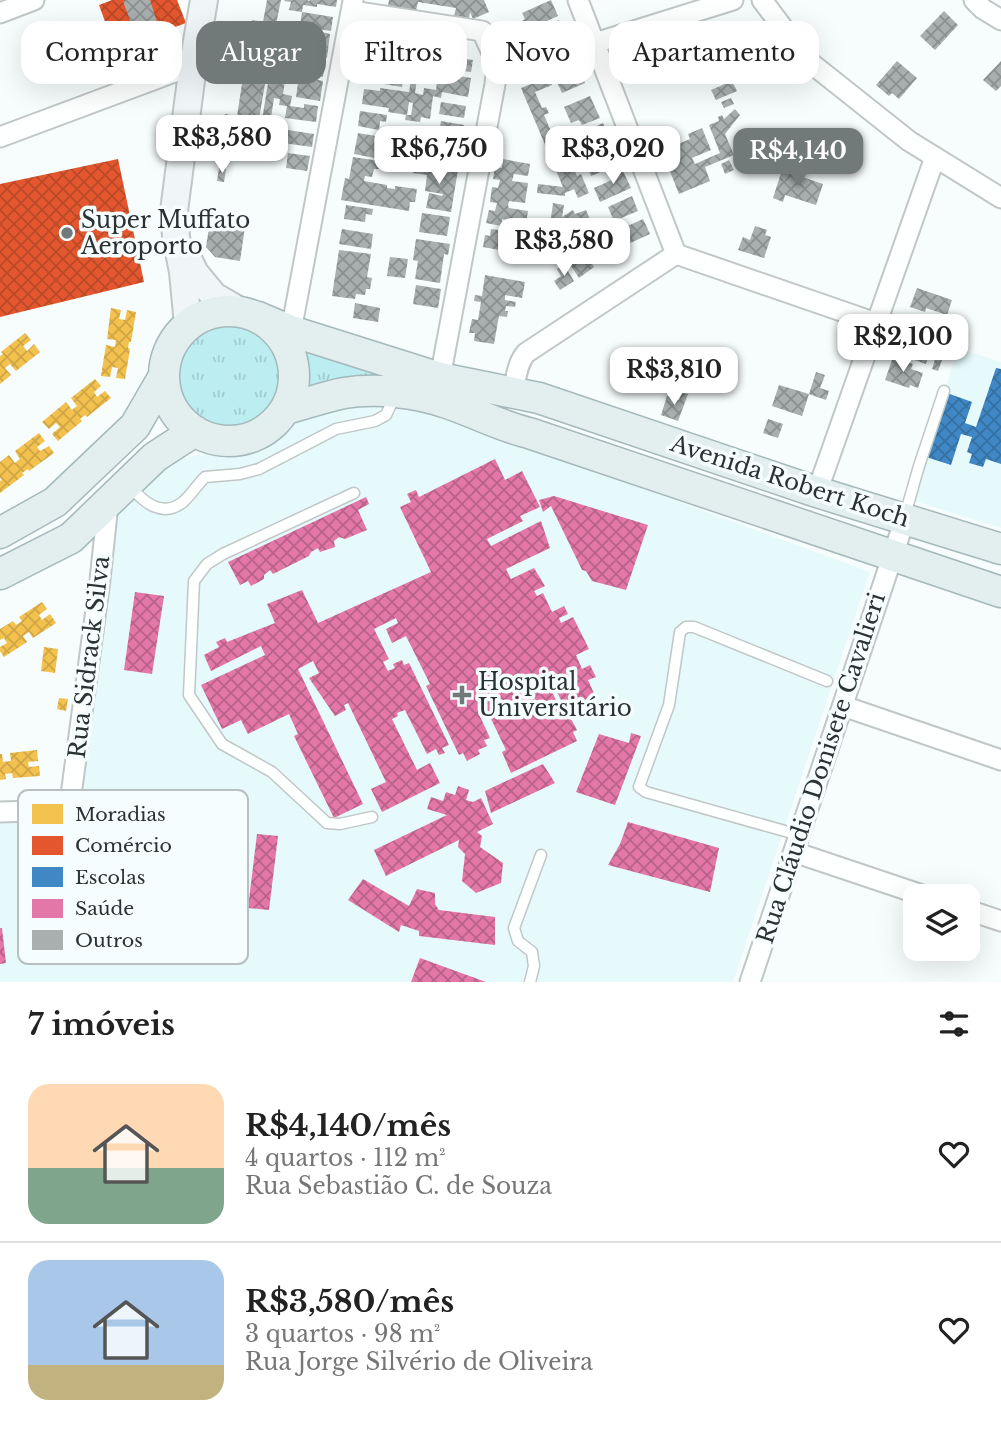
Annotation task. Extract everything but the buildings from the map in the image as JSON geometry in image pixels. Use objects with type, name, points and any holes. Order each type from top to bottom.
[{"type":"main road","points":[[221,311],[249,314],[276,329],[288,347],[295,368],[294,389],[286,409],[273,425],[255,436],[235,441],[214,439],[195,431],[178,417],[168,398],[164,376],[167,357],[175,340],[188,325],[204,316],[221,311]]},
{"type":"main road","name":"Avenida Robert Koch","points":[[249,314],[291,331],[440,378],[526,395],[817,492],[1001,549]]},
{"type":"main road","points":[[0,533],[55,502],[135,426],[164,376]]},
{"type":"main road","name":"Avenida Robert Koch","points":[[286,409],[364,391],[397,392],[444,402],[519,431],[1001,592]]},
{"type":"main road","points":[[519,431],[526,395]]},
{"type":"main road","points":[[0,574],[71,538],[155,457],[195,431]]},
{"type":"street","points":[[0,13],[34,0]]},
{"type":"street","name":"Avenida Robert Koch","points":[[188,325],[174,211],[204,0]]},
{"type":"street","points":[[578,0],[586,21]]},
{"type":"street","points":[[733,0],[595,43],[676,254],[876,323]]},
{"type":"street","points":[[762,0],[807,60],[909,141],[1001,198]]},
{"type":"street","points":[[974,0],[1001,20]]},
{"type":"street","points":[[291,331],[353,6],[482,31],[497,64],[495,84],[440,378]]},
{"type":"street","points":[[0,138],[193,65]]},
{"type":"street","points":[[817,492],[935,157]]},
{"type":"street","name":"Avenida Robert Koch","points":[[176,237],[195,273],[214,296],[249,314]]},
{"type":"street","points":[[526,395],[522,356],[676,254]]},
{"type":"street","name":"Rua Sidrack Silva","points":[[72,790],[100,580],[118,494]]},
{"type":"street","name":"Rua Cláudio Donisete Cavalieri","points":[[750,982],[905,519]]},
{"type":"street","points":[[843,706],[1001,760]]},
{"type":"street","name":"Rua Sidrack Silva","points":[[0,813],[18,812]]},
{"type":"street","points":[[796,844],[903,887]]},
{"type":"street","points":[[980,914],[1001,921]]},
{"type":"lane","points":[[905,519],[944,391]]},
{"type":"lane","points":[[118,494],[141,499],[160,509],[173,508],[183,502],[205,477],[259,470],[336,429],[375,421],[386,415],[397,392]]},
{"type":"lane","points":[[354,494],[207,564],[194,581],[189,695],[222,744],[272,772],[327,823],[340,824],[372,817]]},
{"type":"lane","points":[[796,844],[646,792],[639,787],[669,705],[680,632],[686,627],[694,627],[827,681]]},
{"type":"lane","points":[[530,982],[534,966],[532,952],[518,942],[514,928],[541,855]]},
{"type":"shaded area","points":[[958,348],[1001,362],[1001,528],[911,500]]},
{"type":"shaded area","name":"Hospital Universitário","points":[[369,400],[401,403],[505,438],[870,572],[733,982],[0,982],[0,824],[18,823],[18,964],[248,964],[248,790],[83,790],[119,503],[154,481],[161,470],[175,461],[197,455],[242,453],[262,443],[291,422]]},
{"type":"green space","points":[[231,324],[251,328],[268,339],[279,356],[283,376],[279,396],[268,413],[251,424],[231,428],[211,424],[194,413],[183,396],[179,376],[183,356],[194,339],[211,328]]},
{"type":"green space","points":[[297,342],[500,403],[497,414],[306,396],[305,360]]},
{"type":"place","name":"Super Muffato Aeroporto","points":[[67,233]]},
{"type":"place","name":"Hospital Universitário","points":[[462,695]]}]
